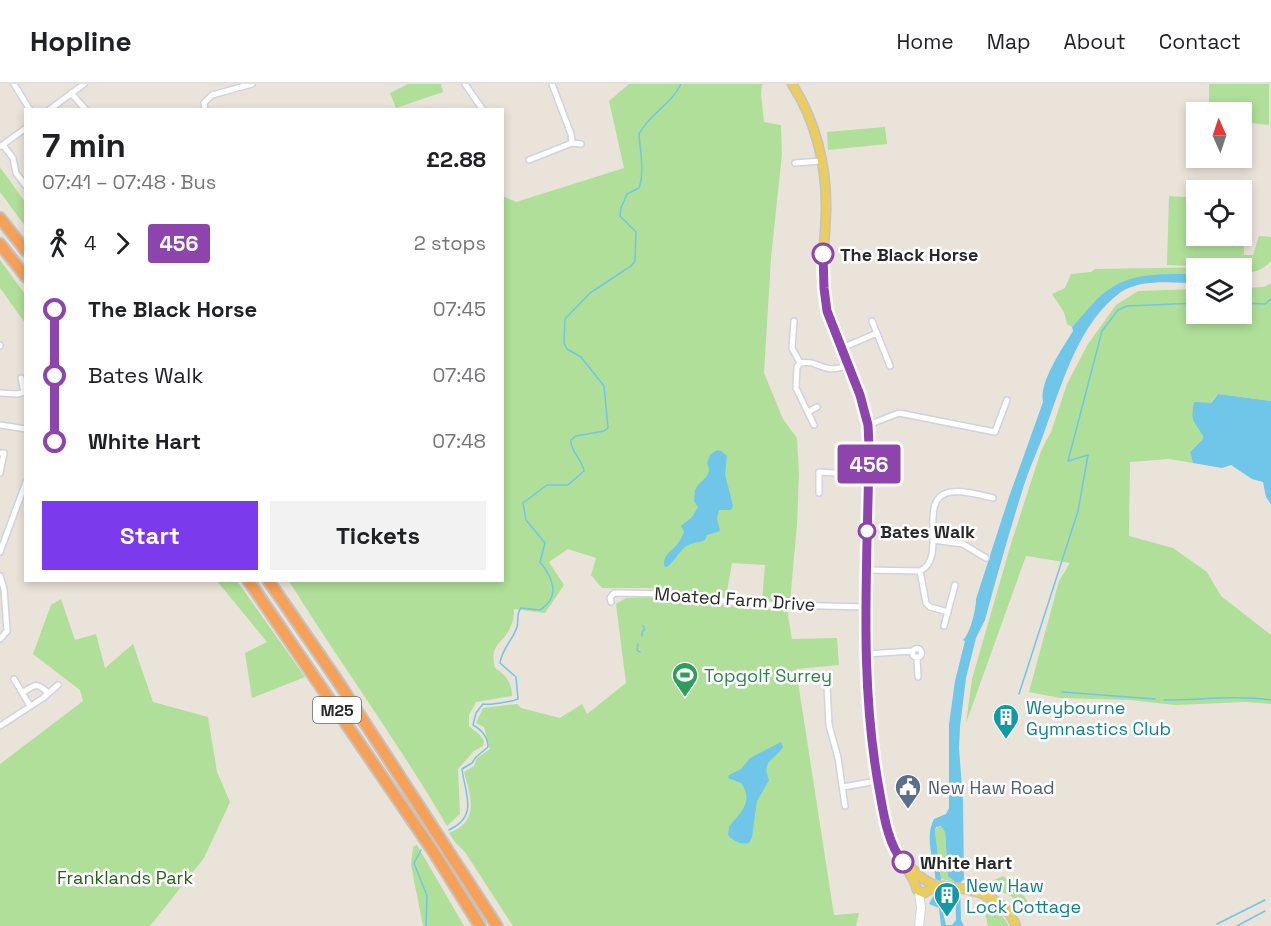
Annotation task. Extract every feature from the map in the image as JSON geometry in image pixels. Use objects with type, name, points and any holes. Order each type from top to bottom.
[{"type":"highway","points":[[0,218],[24,248]]},
{"type":"highway","points":[[0,243],[24,274]]},
{"type":"highway","name":"M25","points":[[249,582],[433,851],[480,926]]},
{"type":"highway","name":"M25","points":[[269,582],[337,680],[498,926]]},
{"type":"main road","points":[[792,84],[812,125],[821,161],[826,202],[824,288],[827,311],[849,365],[868,425],[866,654],[869,718],[877,781],[891,840],[906,866],[926,887],[944,886],[971,890],[998,902],[1008,911],[1016,926]]},
{"type":"main road","points":[[919,926],[926,887]]},
{"type":"street","points":[[14,84],[29,108]]},
{"type":"street","points":[[52,108],[84,84]]},
{"type":"street","points":[[205,108],[204,103],[212,95],[252,84]]},
{"type":"street","points":[[465,84],[482,108]]},
{"type":"street","points":[[552,84],[573,143]]},
{"type":"street","points":[[71,93],[84,108]]},
{"type":"street","points":[[24,129],[1,146],[13,158],[16,173],[24,183]]},
{"type":"street","points":[[529,160],[573,143],[581,144]]},
{"type":"street","points":[[795,164],[821,161]]},
{"type":"street","points":[[794,321],[792,348],[800,363]]},
{"type":"street","points":[[872,321],[890,366]]},
{"type":"street","points":[[842,348],[877,333]]},
{"type":"street","points":[[800,363],[809,362],[830,370],[849,365]]},
{"type":"street","points":[[800,363],[795,372],[795,384],[814,425]]},
{"type":"street","points":[[21,378],[24,388]]},
{"type":"street","points":[[0,393],[24,392]]},
{"type":"street","points":[[868,425],[899,413],[996,432],[1007,400]]},
{"type":"street","points":[[808,411],[817,407]]},
{"type":"street","points":[[0,425],[24,429]]},
{"type":"street","points":[[0,473],[5,457],[4,453],[1,453]]},
{"type":"street","points":[[819,493],[819,472],[868,475]]},
{"type":"street","points":[[0,552],[24,487]]},
{"type":"street","points":[[981,496],[983,487]]},
{"type":"street","points":[[867,570],[920,571],[930,564],[934,508],[940,497],[957,492],[993,498]]},
{"type":"street","points":[[933,540],[963,544],[986,558]]},
{"type":"street","points":[[920,571],[926,603],[930,607],[948,612]]},
{"type":"street","points":[[0,576],[4,589],[7,632],[0,639]]},
{"type":"street","points":[[945,626],[955,585]]},
{"type":"street","name":"Moated Farm Drive","points":[[611,602],[610,598],[614,593],[636,592],[671,594],[746,604],[866,607]]},
{"type":"street","points":[[866,654],[913,651],[914,656],[917,657],[918,677]]},
{"type":"street","points":[[14,680],[30,706]]},
{"type":"street","points":[[22,693],[36,685],[48,693]]},
{"type":"street","points":[[0,726],[58,685]]},
{"type":"street","points":[[827,686],[824,693],[829,725],[838,758],[845,806]]},
{"type":"street","points":[[843,787],[877,781]]},
{"type":"green space","points":[[408,84],[441,84],[443,92],[396,108],[390,93]]},
{"type":"green space","points":[[629,84],[762,84],[764,122],[781,125],[782,154],[771,258],[764,373],[783,419],[797,438],[799,473],[797,524],[790,602],[762,601],[765,565],[732,563],[726,597],[648,588],[602,588],[591,575],[596,558],[568,549],[549,562],[564,585],[545,613],[514,609],[510,628],[495,649],[495,668],[508,680],[512,696],[476,702],[469,715],[469,726],[484,741],[483,746],[474,751],[458,769],[460,814],[447,826],[290,582],[504,582],[504,196],[516,202],[624,168],[609,101]]},
{"type":"green space","points":[[1209,84],[1269,84],[1269,125],[1252,123],[1252,102],[1209,102]]},
{"type":"green space","points":[[885,127],[887,144],[828,150],[827,132]]},
{"type":"green space","points":[[0,167],[24,201],[24,225],[0,192]]},
{"type":"green space","points":[[1169,196],[1186,197],[1186,246],[1244,246],[1244,255],[1253,255],[1259,236],[1271,237],[1271,261],[1258,270],[1252,272],[1252,258],[1186,258],[1186,266],[1167,265]]},
{"type":"green space","points":[[0,260],[24,293],[24,322],[0,288]]},
{"type":"green space","points":[[1186,267],[1186,274],[1137,278],[1114,286],[1100,296],[1072,327],[1067,324],[1064,312],[1052,294],[1065,288],[1071,274],[1091,272],[1095,269]]},
{"type":"green space","points":[[1271,283],[1271,401],[1218,394],[1206,415],[1203,439],[1190,452],[1193,463],[1169,459],[1130,462],[1129,536],[1173,548],[1207,572],[1221,596],[1271,635],[1271,704],[1246,702],[1175,705],[1130,700],[1060,698],[1029,692],[1059,581],[1070,563],[1026,556],[966,723],[972,679],[1011,544],[1041,451],[1051,432],[1067,384],[1088,344],[1116,305],[1138,291],[1186,289],[1186,324],[1252,324],[1252,288],[1264,287]]},
{"type":"green space","points":[[218,582],[238,582],[305,677],[252,698],[245,653],[267,642]]},
{"type":"green space","name":"Topgolf Surrey","points":[[653,597],[755,609],[787,609],[792,639],[837,638],[839,665],[796,669],[834,915],[859,913],[856,926],[513,926],[465,852],[449,833],[465,822],[471,807],[464,772],[474,766],[477,758],[490,749],[484,727],[476,723],[483,708],[517,704],[521,708],[560,718],[582,704],[587,714],[626,683],[616,604],[626,598]]},
{"type":"green space","name":"Franklands Park","points":[[61,599],[75,640],[96,634],[105,668],[133,644],[153,702],[208,717],[217,772],[230,802],[204,858],[150,926],[0,926],[0,764],[83,701],[80,690],[33,654],[51,605]]},
{"type":"green space","points":[[938,826],[944,827],[948,876],[955,882],[941,879],[935,831]]},
{"type":"green space","points":[[417,845],[464,926],[423,926],[411,865],[413,847]]},
{"type":"green space","points":[[1003,876],[1023,894],[1028,903],[1026,910],[1024,911],[1011,896],[995,889],[992,881]]},
{"type":"green space","points":[[982,900],[995,905],[1009,926],[988,926]]},
{"type":"water","points":[[1186,274],[1186,283],[1158,282],[1138,285],[1121,292],[1106,305],[1083,337],[1065,374],[1024,485],[985,620],[976,638],[966,678],[959,748],[963,800],[964,879],[960,883],[961,920],[964,926],[941,926],[939,908],[929,904],[935,893],[936,882],[930,837],[934,819],[946,814],[949,808],[949,724],[955,681],[965,641],[963,640],[970,627],[976,599],[1009,497],[1043,402],[1044,385],[1073,331],[1072,327],[1097,299],[1119,283],[1156,275]],"holes":[[[941,826],[945,832],[948,876],[955,882],[956,920],[952,925],[946,925],[942,908],[945,899],[939,891],[941,879],[935,831],[936,827]]]},
{"type":"water","points":[[1218,394],[1271,401],[1271,504],[1266,497],[1263,482],[1252,479],[1231,465],[1222,468],[1193,463],[1190,452],[1203,439],[1192,414],[1194,402],[1211,403]]},
{"type":"water","points":[[717,450],[727,456],[725,474],[733,506],[731,510],[719,510],[717,518],[720,531],[707,535],[705,540],[685,547],[667,567],[664,566],[667,555],[679,542],[684,532],[681,526],[692,517],[698,507],[694,501],[695,490],[708,475],[707,463],[710,455]]},
{"type":"water","points":[[781,742],[783,747],[768,764],[769,780],[757,801],[752,837],[749,843],[737,842],[728,835],[729,827],[744,807],[746,796],[741,783],[728,778],[729,775],[741,769],[750,758]]},
{"type":"waterway","points":[[449,830],[464,818],[467,811],[468,804],[462,769],[472,763],[488,747],[484,734],[473,725],[476,713],[483,704],[518,699],[516,677],[500,663],[517,627],[519,610],[521,608],[540,610],[547,605],[553,593],[551,581],[540,562],[545,543],[526,520],[523,503],[547,485],[568,485],[584,471],[572,448],[571,440],[576,436],[604,431],[608,428],[604,386],[581,357],[567,349],[564,343],[565,319],[590,293],[635,261],[636,232],[620,216],[627,194],[639,188],[641,181],[639,134],[649,120],[672,98],[681,84]]},
{"type":"waterway","points":[[1252,303],[1265,304],[1271,299]]},
{"type":"waterway","points":[[1019,694],[1078,511],[1088,455],[1068,461],[1102,331],[1118,310],[1127,306],[1186,303]]},
{"type":"waterway","points":[[642,636],[645,629],[643,626]]},
{"type":"waterway","points":[[638,644],[637,650],[640,652]]},
{"type":"waterway","points":[[1062,692],[1155,699]]},
{"type":"waterway","points":[[1164,700],[1231,698],[1271,700]]},
{"type":"waterway","points":[[421,850],[414,863],[427,896],[426,926]]},
{"type":"waterway","points":[[1217,924],[1265,900]]},
{"type":"waterway","points":[[1237,926],[1265,911]]},
{"type":"bus line","name":"456","points":[[823,254],[827,311],[860,395],[868,425],[866,654],[869,718],[880,799],[891,840],[903,862]]},
{"type":"place","name":"The Black Horse","points":[[823,254]]},
{"type":"place","name":"Bates Walk","points":[[867,531]]},
{"type":"place","name":"Topgolf Surrey","points":[[685,698]]},
{"type":"place","name":"Weybourne Gymnastics Club","points":[[1006,740]]},
{"type":"place","name":"New Haw Road","points":[[908,810]]},
{"type":"place","name":"White Hart","points":[[903,862]]},
{"type":"place","name":"New Haw Lock Cottage","points":[[947,918]]}]
